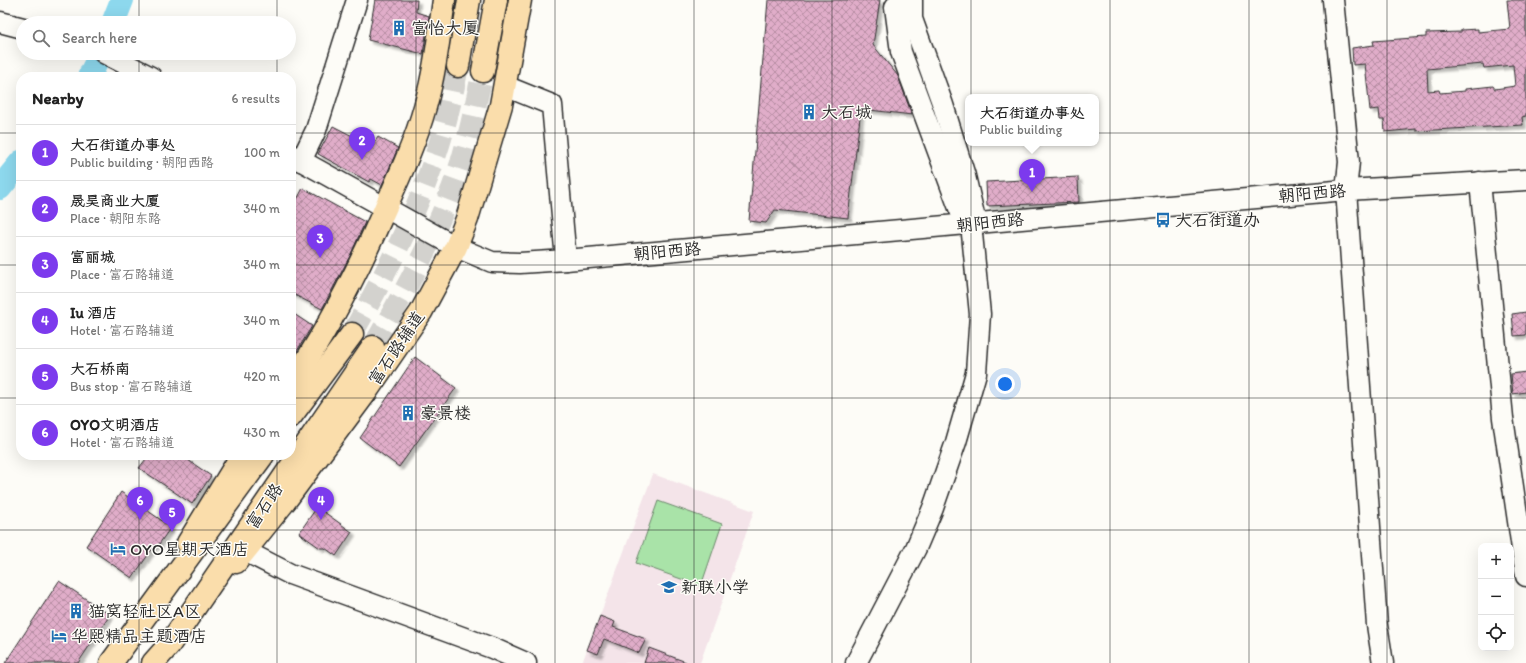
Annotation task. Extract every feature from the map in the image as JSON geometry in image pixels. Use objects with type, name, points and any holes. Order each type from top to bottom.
[{"type":"main road","points":[[296,377],[309,358],[348,287],[386,208],[404,166],[426,106],[444,0]]},
{"type":"main road","points":[[458,66],[469,0]]},
{"type":"main road","points":[[483,71],[496,0]]},
{"type":"main road","name":"富石路辅道","points":[[169,645],[285,501],[366,392],[421,312],[456,247],[467,219],[489,151],[501,104],[520,0]]},
{"type":"main road","points":[[296,409],[352,334]]},
{"type":"main road","name":"富石路","points":[[296,459],[373,347]]},
{"type":"main road","points":[[139,623],[239,460]]},
{"type":"main road","name":"富石路","points":[[111,663],[258,460]]},
{"type":"main road","name":"富石路","points":[[153,663],[169,645],[296,460]]},
{"type":"street","points":[[296,158],[316,130],[357,0]]},
{"type":"street","points":[[900,0],[895,7],[901,52],[959,208],[965,221],[974,224]]},
{"type":"street","points":[[856,663],[916,548],[933,508],[956,442],[976,373],[980,314],[974,224],[965,176],[943,105],[912,19],[912,0]]},
{"type":"street","points":[[1333,0],[1348,162],[1346,190],[1376,625],[1383,663]]},
{"type":"street","points":[[0,22],[16,26]]},
{"type":"street","points":[[119,60],[141,72]]},
{"type":"street","points":[[504,86],[552,105],[566,260]]},
{"type":"street","name":"朝阳西路","points":[[296,158],[456,247],[492,262],[520,263],[1346,190],[1526,180]]},
{"type":"street","points":[[1480,182],[1503,418],[1526,576]]},
{"type":"street","points":[[245,551],[290,574],[485,646],[526,663]]},
{"type":"shaded area","name":"新联小学","points":[[653,474],[754,511],[700,663],[582,663]]},
{"type":"green space","points":[[658,501],[722,524],[701,586],[636,563]]},
{"type":"building","name":"富怡大厦","points":[[375,0],[417,0],[416,12],[429,16],[423,54],[368,40]]},
{"type":"building","name":"大石城","points":[[768,0],[880,0],[873,45],[898,76],[912,115],[861,109],[848,218],[775,210],[766,223],[749,221]]},
{"type":"building","points":[[1507,0],[1526,0],[1526,116],[1522,117],[1523,125],[1416,131],[1416,129],[1385,132],[1384,120],[1380,120],[1379,109],[1370,110],[1365,64],[1353,65],[1352,48],[1374,45],[1373,41],[1426,37],[1426,33],[1461,32],[1461,30],[1478,29],[1478,32],[1510,29]],"holes":[[[1483,64],[1484,68],[1513,65],[1515,86],[1495,89],[1493,86],[1465,89],[1465,91],[1440,93],[1439,90],[1428,91],[1427,69]]]},
{"type":"building","points":[[333,126],[372,146],[378,137],[398,148],[382,185],[371,179],[369,182],[318,154]]},
{"type":"building","points":[[1078,177],[1079,202],[987,206],[986,182]]},
{"type":"building","points":[[303,188],[365,222],[351,254],[322,309],[296,296],[296,201]]},
{"type":"building","points":[[1526,312],[1526,335],[1514,336],[1512,314]]},
{"type":"building","points":[[296,315],[312,326],[296,353]]},
{"type":"building","name":"豪景楼","points":[[415,357],[456,388],[399,467],[360,438]]},
{"type":"building","points":[[1526,372],[1526,392],[1513,394],[1511,374]]},
{"type":"building","points":[[145,460],[188,460],[211,476],[192,504],[139,468]]},
{"type":"building","points":[[121,492],[171,527],[157,547],[155,545],[132,578],[86,546]]},
{"type":"building","points":[[317,507],[352,532],[336,556],[325,548],[320,548],[299,533]]},
{"type":"building","points":[[59,581],[110,615],[78,663],[5,663]]},
{"type":"building","points":[[600,616],[615,622],[613,627],[646,639],[639,653],[604,639],[598,654],[587,650]]},
{"type":"building","points":[[649,648],[686,662],[686,663],[644,663]]},
{"type":"waterway","points":[[116,16],[122,0]]},
{"type":"waterway","points":[[92,72],[98,60]]},
{"type":"waterway","points":[[0,188],[16,168]]},
{"type":"tunnel","points":[[352,334],[376,291],[418,203],[439,146],[451,101],[458,66]]},
{"type":"tunnel","points":[[373,347],[422,257],[453,187],[464,152],[483,71]]},
{"type":"place","name":"富怡大厦","points":[[399,28]]},
{"type":"place","name":"大石城","points":[[809,112]]},
{"type":"place","name":"晟昊商业大厦","points":[[362,160]]},
{"type":"place","name":"大石街道办事处","points":[[1032,192]]},
{"type":"place","name":"大石街道办","points":[[1163,220]]},
{"type":"place","name":"富丽城","points":[[320,258]]},
{"type":"place","name":"豪景楼","points":[[408,413]]},
{"type":"place","name":"OYO文明酒店","points":[[140,520]]},
{"type":"place","name":"Iu 酒店","points":[[321,520]]},
{"type":"place","name":"大石桥南","points":[[172,532]]},
{"type":"place","name":"OYO星期天酒店","points":[[118,549]]},
{"type":"place","name":"新联小学","points":[[669,587]]},
{"type":"place","name":"猫窝轻社区A区","points":[[76,611]]},
{"type":"place","name":"华熙精品主题酒店","points":[[59,636]]}]
